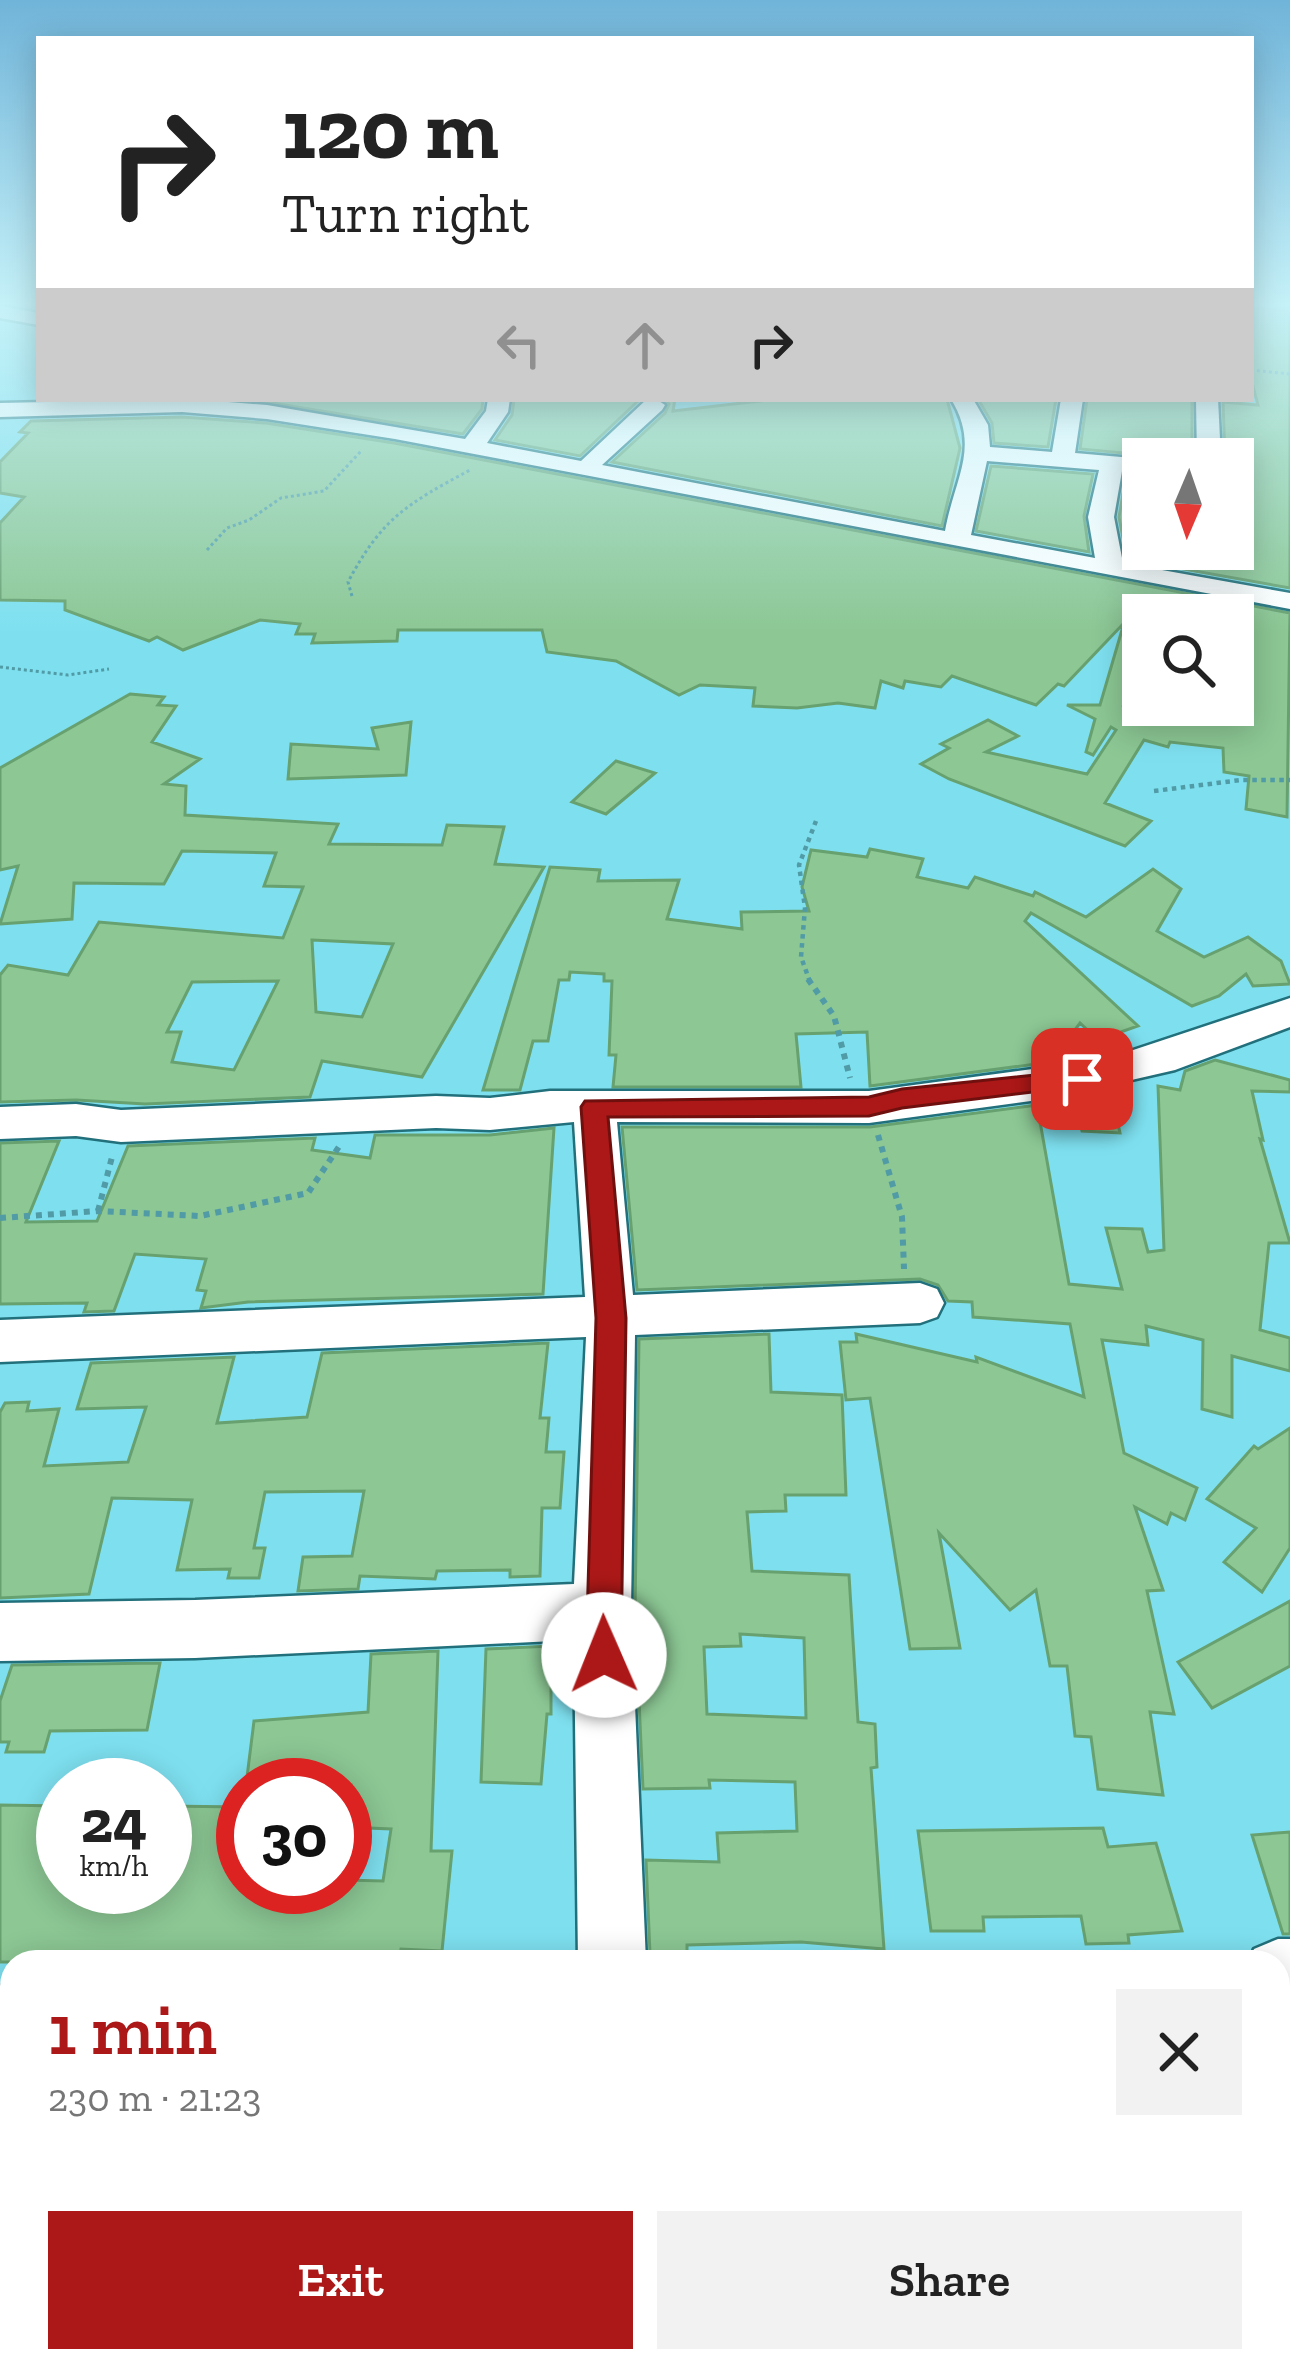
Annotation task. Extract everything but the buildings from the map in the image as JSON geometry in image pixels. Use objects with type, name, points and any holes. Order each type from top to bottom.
[{"type":"street","points":[[264,412],[395,432],[1290,601]]},
{"type":"street","points":[[489,452],[476,440],[497,412]]},
{"type":"street","points":[[587,470],[599,452],[646,412]]},
{"type":"street","points":[[957,538],[967,485],[981,453],[969,412]]},
{"type":"street","points":[[1062,459],[1070,412]]},
{"type":"street","points":[[981,453],[1122,463]]},
{"type":"street","points":[[1110,566],[1101,517],[1112,462]]},
{"type":"street","points":[[0,1123],[76,1120],[121,1126],[594,1107],[886,1102],[1082,1079],[1178,1054],[1290,1012]]},
{"type":"street","points":[[594,1107],[611,1318],[602,1611],[612,1950]]},
{"type":"street","points":[[0,1341],[611,1318],[912,1290]]},
{"type":"street","points":[[0,1632],[195,1629],[602,1611]]},
{"type":"path","points":[[207,550],[227,528],[280,498],[324,491],[350,467],[354,455],[395,432]]},
{"type":"path","points":[[352,596],[348,582],[370,539],[420,496],[489,452]]},
{"type":"path","points":[[0,667],[63,676],[88,676],[109,669]]},
{"type":"path","points":[[1154,791],[1241,780],[1290,781]]},
{"type":"path","points":[[816,821],[799,865],[806,908],[801,957],[805,974],[834,1016],[852,1083],[886,1102],[912,1290]]},
{"type":"path","points":[[98,1211],[121,1126]]},
{"type":"path","points":[[0,1218],[98,1211],[200,1216],[308,1193],[349,1136]]},
{"type":"route","points":[[604,1655],[611,1318],[594,1107],[869,1106],[902,1098],[1082,1079]]}]
